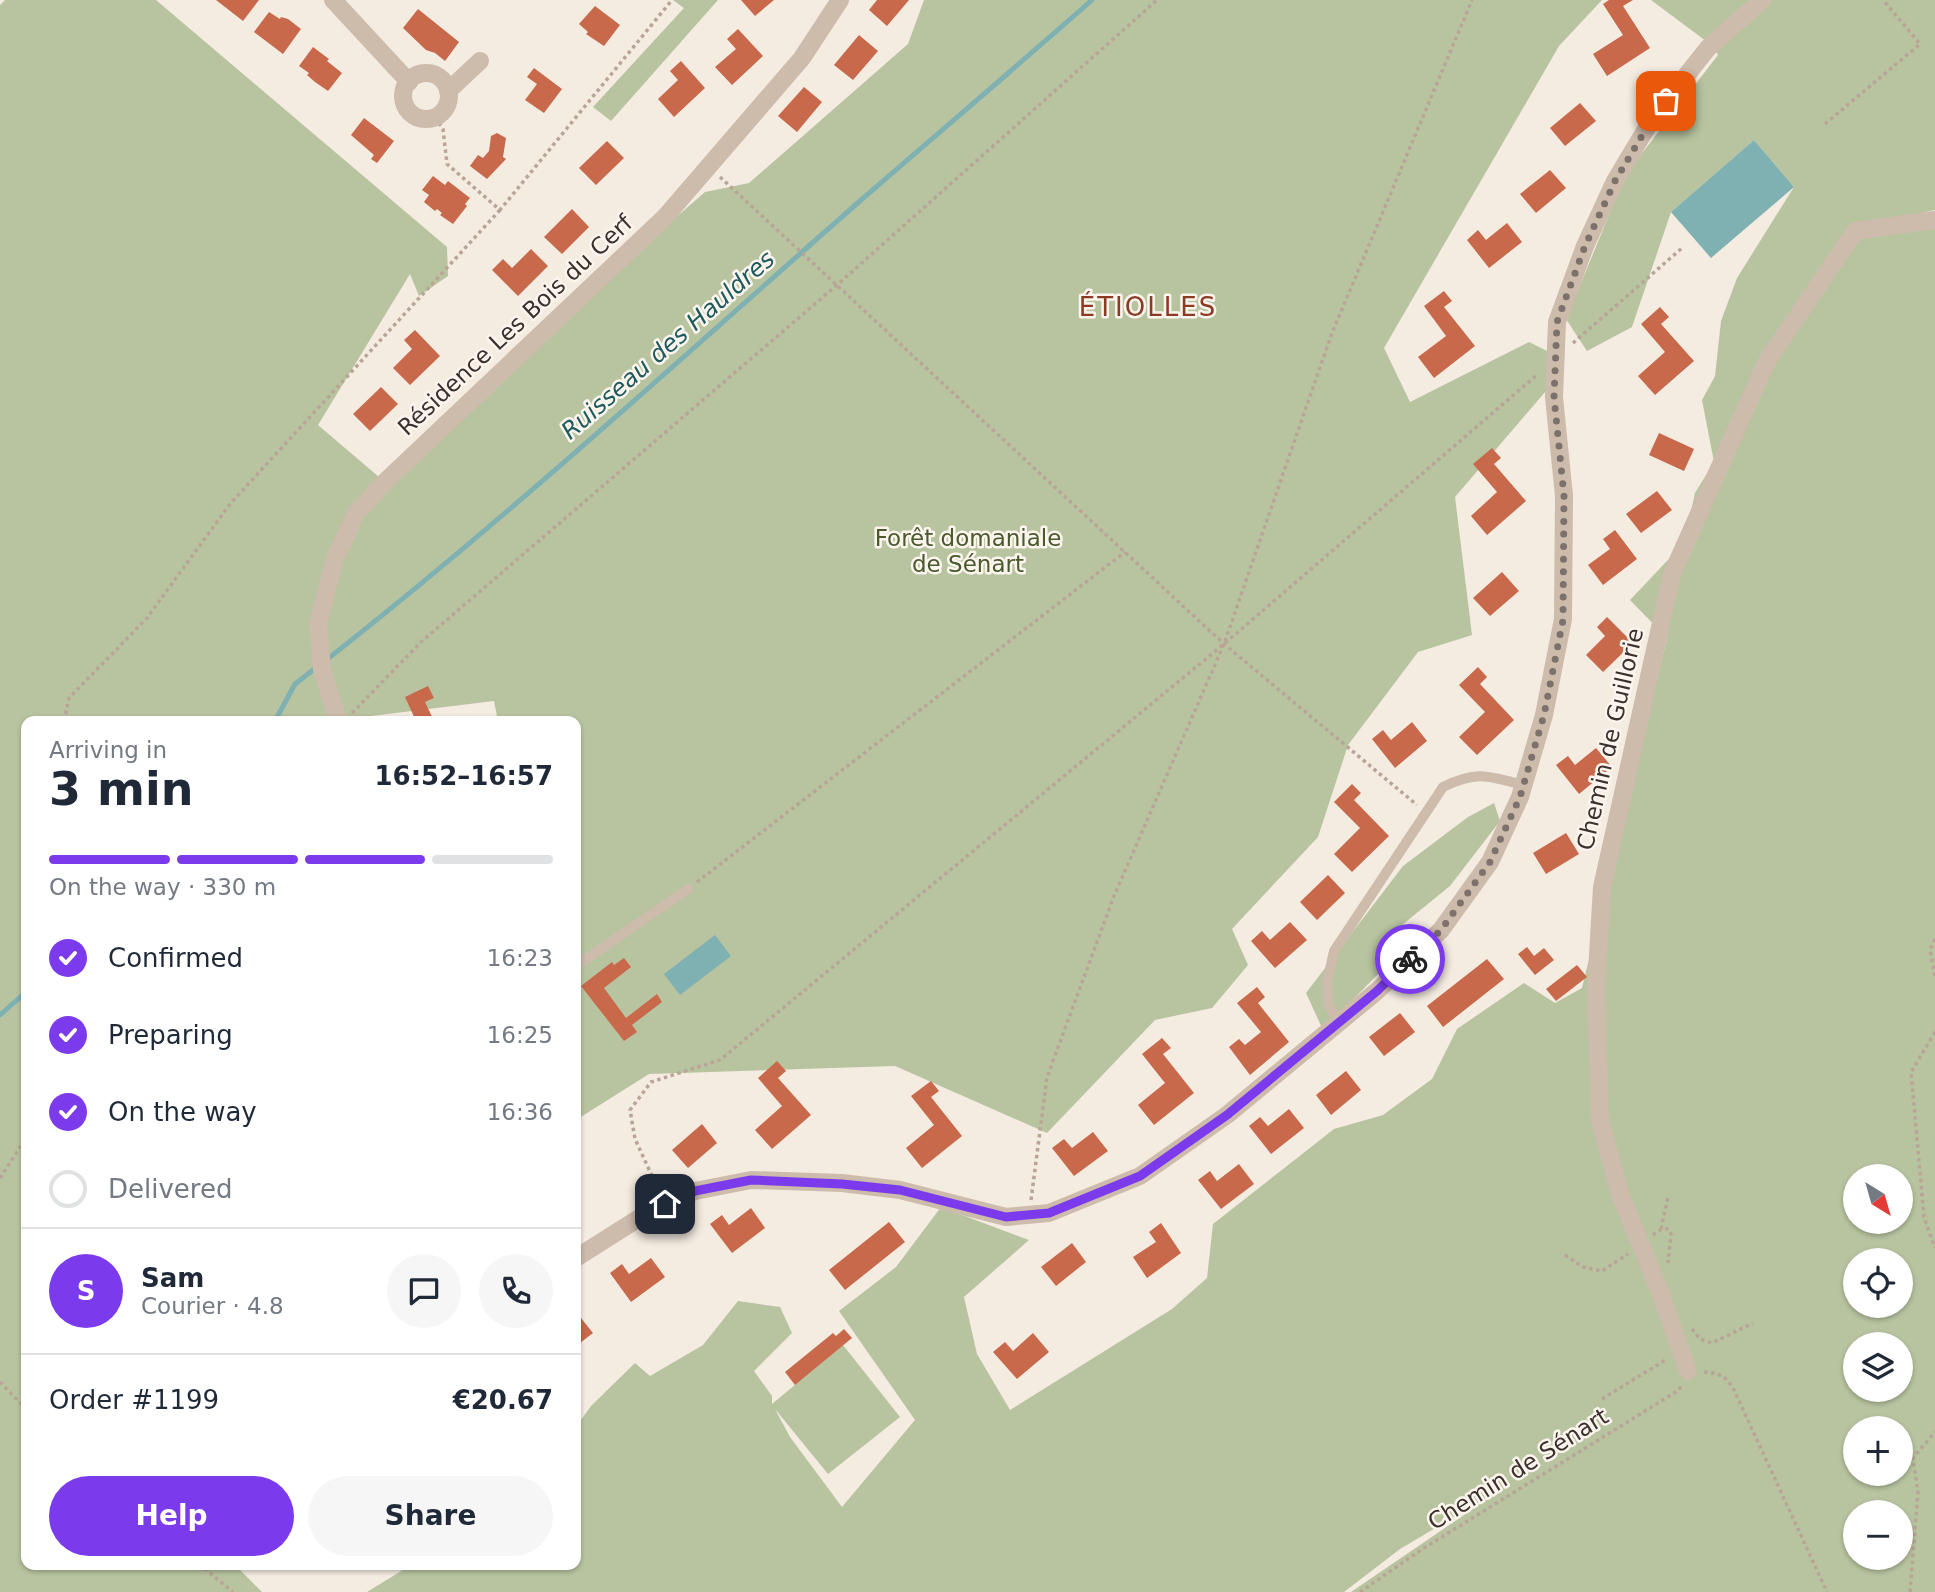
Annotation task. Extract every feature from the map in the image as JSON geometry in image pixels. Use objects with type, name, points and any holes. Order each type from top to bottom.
[{"type":"street","points":[[332,0],[409,82]]},
{"type":"street","name":"Résidence Les Bois du Cerf","points":[[337,716],[321,663],[318,624],[335,559],[356,513],[388,479],[665,217],[802,58],[840,0]]},
{"type":"street","points":[[581,1255],[665,1204],[695,1191],[751,1180],[842,1184],[900,1190],[1006,1217],[1049,1213],[1140,1176],[1227,1115],[1377,991],[1441,930],[1490,862],[1523,785],[1544,715],[1563,620],[1564,496],[1554,397],[1557,322],[1585,246],[1615,181],[1652,119],[1700,58],[1762,0]]},
{"type":"street","points":[[448,92],[440,79],[433,75],[418,75],[409,82],[403,93],[407,109],[420,118],[435,117],[446,106],[448,92],[480,61]]},
{"type":"street","name":"Chemin de Guillorie","points":[[1686,1362],[1620,1194],[1600,1120],[1596,989],[1602,887],[1672,574],[1767,361],[1855,231],[1935,220]]},
{"type":"lane","points":[[1339,1021],[1329,1006],[1328,984],[1334,951],[1443,787],[1460,778],[1484,774],[1523,785]]},
{"type":"lane","points":[[581,962],[688,889]]},
{"type":"path","points":[[65,716],[69,698],[147,618],[230,504],[500,210],[672,0]]},
{"type":"path","points":[[349,716],[421,642],[837,285],[1157,0]]},
{"type":"path","points":[[1030,1215],[1047,1077],[1114,896],[1224,644],[1332,333],[1472,0]]},
{"type":"path","points":[[1825,124],[1920,44],[1883,0]]},
{"type":"path","points":[[435,117],[443,129],[447,164],[500,210]]},
{"type":"path","points":[[709,167],[1224,644],[1426,813]]},
{"type":"path","points":[[665,1204],[635,1139],[630,1110],[651,1082],[720,1060],[1224,644],[1682,248]]},
{"type":"path","points":[[688,889],[1125,552]]},
{"type":"path","points":[[1935,939],[1930,950],[1935,976]]},
{"type":"path","points":[[1935,1032],[1912,1072],[1924,1217],[1935,1248]]},
{"type":"path","points":[[0,1178],[21,1146]]},
{"type":"path","points":[[1661,1229],[1668,1198]]},
{"type":"path","points":[[1686,1362],[1712,1343]]},
{"type":"path","points":[[1602,1399],[1662,1361],[1686,1362],[1727,1378],[1827,1592]]},
{"type":"path","name":"Chemin de Sénart","points":[[1360,1592],[1423,1548],[1679,1391],[1686,1362]]},
{"type":"path","points":[[0,1382],[21,1404]]},
{"type":"path","points":[[1910,1592],[1918,1492],[1913,1458],[1935,1432]]},
{"type":"path","points":[[206,1570],[233,1592]]},
{"type":"green space","name":"Forêt domaniale de Sénart","points":[[5,0],[156,0],[447,247],[448,276],[419,296],[410,274],[318,425],[379,477],[705,192],[749,183],[908,44],[924,0],[1602,0],[1559,46],[1384,348],[1410,402],[1529,342],[1557,356],[1552,384],[1455,497],[1472,635],[1418,652],[1348,745],[1318,837],[1232,929],[1248,965],[1212,1008],[1155,1020],[1047,1133],[895,1066],[649,1074],[581,1117],[581,716],[497,716],[494,701],[371,716],[21,716],[21,1570],[240,1570],[262,1592],[0,1592],[0,5]]},
{"type":"green space","points":[[673,0],[718,0],[611,121],[593,107],[684,8]]},
{"type":"green space","points":[[1651,0],[1935,0],[1935,210],[1922,213],[1935,221],[1935,1592],[1351,1592],[1508,1485],[1400,1549],[1344,1592],[367,1592],[403,1570],[581,1570],[581,1420],[591,1406],[635,1363],[650,1376],[703,1345],[738,1301],[780,1307],[792,1333],[754,1371],[772,1396],[772,1404],[843,1345],[900,1417],[828,1474],[775,1409],[790,1437],[842,1507],[915,1420],[839,1311],[896,1267],[941,1207],[1029,1240],[964,1297],[977,1354],[1010,1410],[1172,1309],[1207,1278],[1213,1224],[1334,1129],[1383,1115],[1432,1079],[1457,1029],[1524,983],[1555,1003],[1582,988],[1644,736],[1632,713],[1648,677],[1657,680],[1667,638],[1630,600],[1684,543],[1695,493],[1714,462],[1702,400],[1715,376],[1721,321],[1737,278],[1794,187],[1754,140],[1671,212],[1632,327],[1587,351],[1566,319],[1626,174],[1718,55],[1714,47]]},
{"type":"green space","points":[[1494,803],[1500,821],[1450,886],[1397,929],[1385,967],[1323,1030],[1306,993],[1403,866],[1468,817]]},
{"type":"water","points":[[1754,140],[1794,187],[1711,258],[1671,212]]},
{"type":"water","points":[[715,935],[731,956],[680,995],[664,974]]},
{"type":"building","points":[[216,0],[259,0],[243,21]]},
{"type":"building","points":[[741,0],[774,0],[755,16]]},
{"type":"building","points":[[877,0],[909,0],[887,26],[869,10]]},
{"type":"building","points":[[1609,0],[1633,0],[1623,6],[1650,48],[1607,76],[1593,54],[1623,35],[1603,4]]},
{"type":"building","points":[[595,6],[620,25],[604,46],[586,34],[588,32],[579,24]]},
{"type":"building","points":[[418,9],[459,42],[445,61],[426,50],[403,28]]},
{"type":"building","points":[[269,12],[280,19],[288,19],[301,29],[283,54],[254,32]]},
{"type":"building","points":[[738,29],[763,56],[732,85],[715,67],[736,49],[727,39]]},
{"type":"building","points":[[859,35],[878,51],[853,80],[834,65]]},
{"type":"building","points":[[313,47],[342,73],[328,91],[299,66]]},
{"type":"building","points":[[681,61],[705,88],[674,117],[658,99],[678,80],[670,71]]},
{"type":"building","points":[[534,68],[562,89],[544,113],[525,100],[537,84],[527,77]]},
{"type":"building","points":[[804,87],[822,102],[797,132],[778,116]]},
{"type":"building","points":[[1580,103],[1596,121],[1565,146],[1550,128]]},
{"type":"building","points":[[364,118],[394,141],[377,163],[371,159],[374,155],[351,135]]},
{"type":"building","points":[[497,133],[506,138],[503,157],[506,159],[487,179],[470,166],[478,155],[483,158],[489,151],[491,136]]},
{"type":"building","points":[[607,141],[624,158],[596,185],[579,168]]},
{"type":"building","points":[[1550,170],[1566,188],[1536,213],[1520,194]]},
{"type":"building","points":[[433,176],[445,185],[448,181],[470,198],[453,224],[440,215],[442,213],[437,209],[435,211],[424,202],[429,195],[422,190]]},
{"type":"building","points":[[572,209],[589,227],[562,254],[544,237]]},
{"type":"building","points":[[1507,223],[1522,242],[1489,268],[1467,240],[1478,230],[1486,240]]},
{"type":"building","points":[[531,249],[548,266],[518,296],[492,270],[503,259],[512,268]]},
{"type":"building","points":[[1444,291],[1452,301],[1444,307],[1475,346],[1434,378],[1418,357],[1446,336],[1424,306]]},
{"type":"building","points":[[1660,307],[1669,317],[1661,324],[1694,361],[1655,395],[1638,376],[1665,352],[1641,324]]},
{"type":"building","points":[[415,330],[440,356],[410,385],[393,368],[412,349],[404,340]]},
{"type":"building","points":[[381,387],[398,404],[370,431],[353,414]]},
{"type":"building","points":[[1659,433],[1694,449],[1684,471],[1649,455]]},
{"type":"building","points":[[1492,448],[1501,458],[1494,464],[1526,501],[1487,535],[1471,516],[1497,492],[1473,464]]},
{"type":"building","points":[[1657,491],[1672,510],[1641,533],[1626,514]]},
{"type":"building","points":[[1615,530],[1637,559],[1603,585],[1588,565],[1610,549],[1603,539]]},
{"type":"building","points":[[1502,572],[1519,591],[1490,616],[1473,598]]},
{"type":"building","points":[[1607,617],[1633,643],[1603,672],[1586,655],[1605,636],[1597,627]]},
{"type":"building","points":[[1478,667],[1487,677],[1480,684],[1514,720],[1477,755],[1459,737],[1485,712],[1459,685]]},
{"type":"building","points":[[428,686],[434,698],[425,702],[432,716],[414,716],[405,697]]},
{"type":"building","points":[[1412,722],[1427,741],[1395,768],[1372,739],[1383,730],[1391,740]]},
{"type":"building","points":[[1596,748],[1612,767],[1579,794],[1556,765],[1568,756],[1575,765]]},
{"type":"building","points":[[1352,784],[1361,793],[1354,800],[1389,836],[1352,872],[1334,854],[1360,828],[1334,802]]},
{"type":"building","points":[[1566,833],[1579,854],[1546,874],[1533,853]]},
{"type":"building","points":[[1328,875],[1345,893],[1317,920],[1300,902]]},
{"type":"building","points":[[1290,922],[1307,940],[1275,968],[1251,941],[1262,931],[1270,940]]},
{"type":"building","points":[[1527,947],[1534,956],[1544,948],[1554,960],[1535,975],[1518,954]]},
{"type":"building","points":[[624,958],[631,967],[604,988],[626,1018],[657,994],[662,1002],[632,1025],[637,1032],[624,1041],[581,986],[612,962],[614,965]]},
{"type":"building","points":[[1487,959],[1504,979],[1443,1027],[1427,1006]]},
{"type":"building","points":[[1577,965],[1587,977],[1556,1001],[1546,989]]},
{"type":"building","points":[[1257,987],[1265,997],[1258,1003],[1289,1042],[1250,1075],[1229,1047],[1239,1039],[1245,1045],[1261,1032],[1237,1003]]},
{"type":"building","points":[[1400,1013],[1415,1032],[1384,1056],[1369,1037]]},
{"type":"building","points":[[1162,1038],[1171,1048],[1163,1054],[1194,1093],[1154,1125],[1138,1105],[1165,1083],[1142,1054]]},
{"type":"building","points":[[777,1061],[786,1071],[778,1078],[811,1115],[772,1149],[755,1130],[782,1106],[758,1078]]},
{"type":"building","points":[[1346,1071],[1361,1090],[1331,1115],[1316,1095]]},
{"type":"building","points":[[931,1081],[939,1091],[931,1097],[962,1136],[922,1168],[906,1148],[934,1125],[911,1096]]},
{"type":"building","points":[[1289,1109],[1304,1128],[1271,1154],[1249,1126],[1260,1117],[1268,1126]]},
{"type":"building","points":[[702,1124],[717,1143],[688,1168],[672,1150]]},
{"type":"building","points":[[1093,1132],[1108,1151],[1074,1176],[1052,1148],[1064,1139],[1072,1148]]},
{"type":"building","points":[[1239,1164],[1254,1184],[1221,1209],[1198,1180],[1210,1171],[1217,1181]]},
{"type":"building","points":[[751,1208],[765,1228],[732,1253],[710,1224],[722,1215],[729,1225]]},
{"type":"building","points":[[889,1222],[905,1242],[845,1290],[829,1270]]},
{"type":"building","points":[[1161,1223],[1181,1253],[1147,1278],[1133,1257],[1156,1242],[1149,1232]]},
{"type":"building","points":[[1072,1243],[1086,1262],[1056,1286],[1041,1267]]},
{"type":"building","points":[[651,1258],[665,1277],[631,1302],[610,1273],[622,1264],[629,1274]]},
{"type":"building","points":[[581,1318],[593,1333],[581,1342]]},
{"type":"building","points":[[844,1329],[852,1338],[795,1385],[785,1372],[833,1333],[836,1336]]},
{"type":"building","points":[[1033,1333],[1049,1352],[1017,1379],[993,1352],[1005,1342],[1013,1351]]},
{"type":"waterway","name":"Ruisseau des Hauldres","points":[[325,661],[529,493],[1092,0]]},
{"type":"waterway","name":"Ruisseau des Hauldres","points":[[278,716],[295,684],[317,667]]},
{"type":"waterway","name":"Ruisseau des Hauldres","points":[[0,1015],[21,996]]},
{"type":"way so far","points":[[1410,959],[1441,930],[1490,862],[1520,797],[1544,715],[1563,620],[1564,496],[1554,397],[1557,322],[1585,246],[1615,181],[1652,119],[1666,101]]},
{"type":"district","name":"ÉTIOLLES","points":[[1148,307]]},
{"type":"route","points":[[665,1204],[695,1191],[751,1180],[842,1184],[900,1190],[1006,1217],[1049,1213],[1140,1176],[1227,1115],[1377,991],[1410,959]]}]
